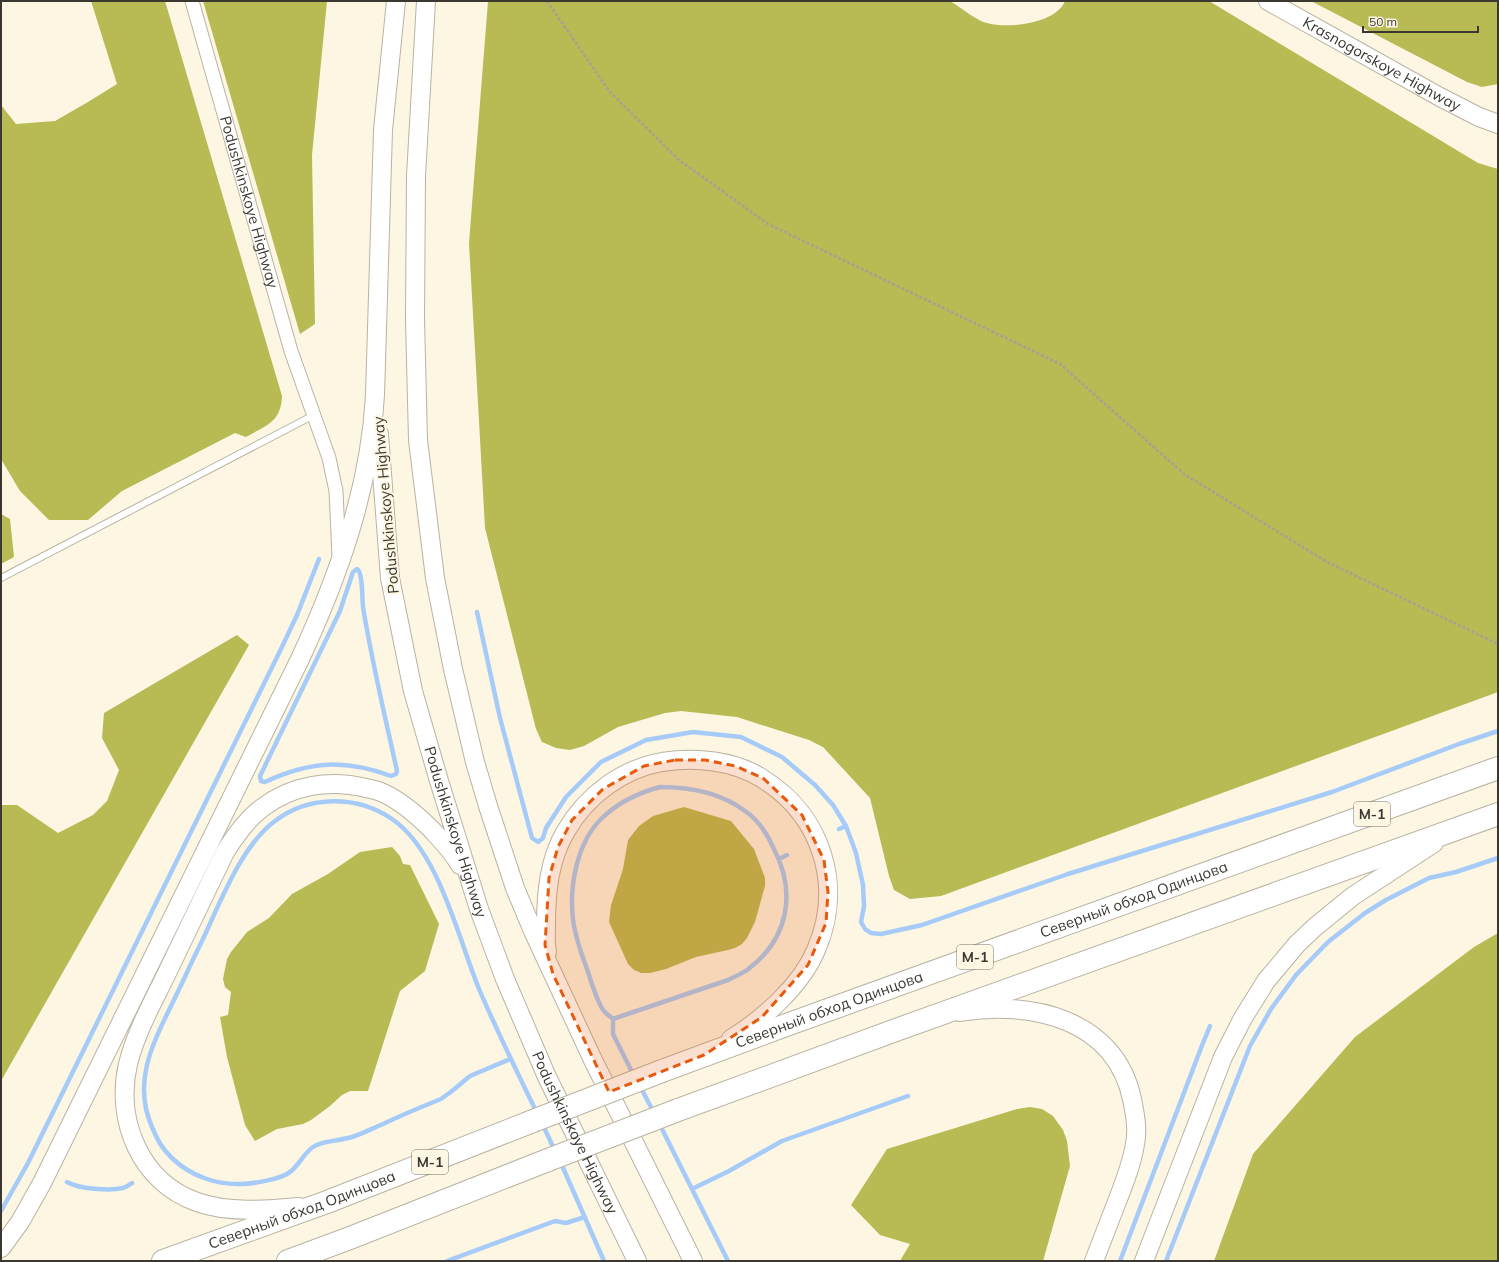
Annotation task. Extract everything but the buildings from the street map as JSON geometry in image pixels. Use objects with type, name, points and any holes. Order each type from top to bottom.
[{"type":"highway","name":"Северный обход Одинцова","points":[[163,1261],[327,1202],[704,1055],[1498,768]]},
{"type":"highway","points":[[288,1261],[678,1110],[1498,814]]},
{"type":"main road","points":[[1,1248],[20,1222],[42,1183],[300,659],[317,623],[339,566],[357,510],[372,434],[383,130],[396,1]]},
{"type":"main road","points":[[426,1],[416,176],[415,313],[418,440],[435,578],[453,669],[475,762],[515,888],[533,932],[596,1065],[693,1261]]},
{"type":"main road","name":"Krasnogorskoye Highway","points":[[1268,1],[1440,97],[1479,117],[1498,124]]},
{"type":"main road","name":"Podushkinskoye Highway","points":[[375,375],[390,578],[413,691],[439,781],[479,909],[505,979],[547,1077],[637,1261]]},
{"type":"main road","points":[[554,974],[545,945],[549,878],[558,847],[564,834],[572,820],[592,798],[615,780],[628,773],[644,766],[675,760],[705,760],[735,766],[763,778],[790,801],[805,819],[819,844],[824,860],[828,884],[828,908],[826,923],[816,952],[800,977],[790,989],[753,1025],[704,1055]]},
{"type":"main road","points":[[327,1202],[292,1208],[244,1210],[197,1203],[178,1194],[162,1182],[148,1168],[139,1154],[127,1121],[125,1083],[133,1048],[140,1030],[225,852],[246,823],[261,808],[275,799],[293,790],[311,786],[330,783],[356,785],[380,792],[404,806],[426,824],[444,843],[459,864],[479,909]]},
{"type":"main road","points":[[1144,1261],[1226,1050],[1243,1018],[1266,981],[1297,944],[1333,912],[1374,882],[1453,830]]},
{"type":"main road","points":[[928,1019],[967,1011],[1013,1010],[1039,1012],[1062,1019],[1083,1028],[1101,1043],[1113,1056],[1123,1072],[1130,1090],[1136,1126],[1136,1144],[1126,1178],[1094,1261]]},
{"type":"main road","points":[[303,1261],[350,1238]]},
{"type":"street","name":"Podushkinskoye Highway","points":[[192,1],[291,351],[329,458],[336,491],[339,566]]},
{"type":"lane","points":[[1,578],[314,415]]},
{"type":"path","points":[[547,1],[609,91],[679,160],[768,224],[1060,364],[1184,474],[1327,562],[1498,644]]},
{"type":"highlighted area","points":[[675,760],[705,760],[735,766],[763,778],[802,815],[824,860],[828,892],[826,923],[808,965],[762,1017],[704,1055],[609,1092],[553,974],[545,945],[549,878],[558,847],[572,820],[603,789],[644,766]]},
{"type":"shaded area","points":[[91,1],[165,1],[282,396],[279,412],[275,418],[266,426],[246,437],[235,433],[122,491],[88,520],[49,520],[20,491],[1,459],[1,105],[16,124],[55,121],[117,84]]},
{"type":"shaded area","points":[[203,1],[327,1],[312,155],[315,324],[300,334]]},
{"type":"shaded area","points":[[488,1],[950,1],[983,22],[996,25],[1018,25],[1042,20],[1052,15],[1060,9],[1065,1],[1209,1],[1478,163],[1498,169],[1498,692],[941,896],[910,899],[894,890],[889,876],[870,798],[823,747],[809,740],[737,717],[681,711],[665,713],[618,727],[584,746],[570,750],[556,748],[542,742],[536,729],[485,528],[469,243]]},
{"type":"shaded area","points":[[1311,1],[1498,1],[1498,84],[1482,87],[1467,82]]},
{"type":"shaded area","points":[[1,514],[10,519],[14,557],[1,564]]},
{"type":"shaded area","points":[[237,635],[249,645],[1,1081],[1,805],[17,805],[58,833],[93,815],[107,801],[119,770],[102,738],[104,713]]},
{"type":"shaded area","points":[[684,807],[731,821],[754,849],[765,878],[765,886],[755,922],[747,938],[742,944],[728,950],[696,957],[666,969],[650,973],[641,973],[634,970],[628,964],[609,922],[611,905],[623,869],[628,840],[639,826],[653,816]]},
{"type":"shaded area","points":[[392,847],[400,856],[403,864],[410,865],[439,924],[425,971],[400,991],[368,1091],[350,1091],[342,1095],[311,1120],[303,1124],[277,1129],[255,1141],[245,1125],[227,1057],[220,1017],[228,1015],[231,992],[225,987],[223,979],[227,959],[247,932],[269,918],[292,894],[328,874],[360,852]]},
{"type":"shaded area","points":[[1498,933],[1498,1261],[1214,1261],[1253,1154],[1355,1037],[1474,947]]},
{"type":"shaded area","points":[[1030,1107],[1042,1109],[1053,1116],[1063,1130],[1067,1141],[1070,1166],[1043,1261],[900,1261],[910,1244],[880,1235],[851,1205],[887,1149],[1017,1109]]},
{"type":"waterway","points":[[1,1211],[28,1163],[281,649],[297,615],[319,559]]},
{"type":"waterway","points":[[357,569],[360,575],[363,607],[397,771],[396,774],[391,776],[358,767],[327,765],[312,766],[281,775],[265,782],[261,781],[260,776],[340,611],[353,572],[357,569]]},
{"type":"waterway","points":[[477,612],[500,718],[532,838],[538,842],[543,838],[546,828],[566,797],[601,762],[646,740],[693,732],[741,737],[782,757],[815,785],[833,805],[846,826],[856,853],[863,885],[864,906],[861,922],[865,929],[871,933],[881,934],[922,925],[1068,874],[1332,792],[1459,744],[1498,731]]},
{"type":"waterway","points":[[660,787],[682,788],[715,795],[725,799],[754,818],[768,837],[780,864],[785,881],[785,914],[780,929],[772,944],[761,958],[747,970],[728,980],[613,1019],[605,1012],[599,1003],[580,951],[575,932],[572,893],[576,866],[586,840],[593,829],[607,813],[628,799],[660,787]]},
{"type":"waterway","points":[[510,1059],[470,1076],[441,1099],[356,1136],[327,1142],[313,1147],[286,1175],[267,1181],[246,1184],[223,1183],[196,1175],[173,1159],[158,1141],[147,1111],[144,1096],[144,1081],[147,1066],[156,1037],[232,876],[242,860],[263,832],[288,812],[303,806],[333,801],[349,802],[364,806],[378,811],[392,819],[408,833],[422,852],[435,873],[455,921],[479,989],[537,1113]]},
{"type":"waterway","points":[[839,829],[846,826]]},
{"type":"waterway","points":[[779,859],[787,855]]},
{"type":"waterway","points":[[1166,1261],[1250,1046],[1271,1009],[1296,975],[1328,942],[1365,913],[1386,900],[1429,878],[1456,872],[1498,858]]},
{"type":"waterway","points":[[613,1019],[613,1034],[634,1076]]},
{"type":"waterway","points":[[1120,1261],[1210,1026]]},
{"type":"waterway","points":[[640,1086],[654,1113]]},
{"type":"waterway","points":[[692,1189],[729,1171],[782,1141],[908,1096]]},
{"type":"waterway","points":[[542,1123],[555,1151]]},
{"type":"waterway","points":[[659,1123],[728,1261]]},
{"type":"waterway","points":[[560,1161],[604,1261]]},
{"type":"waterway","points":[[67,1182],[87,1188],[103,1189],[123,1188],[132,1183]]},
{"type":"waterway","points":[[447,1261],[555,1221],[566,1223],[585,1217]]}]
